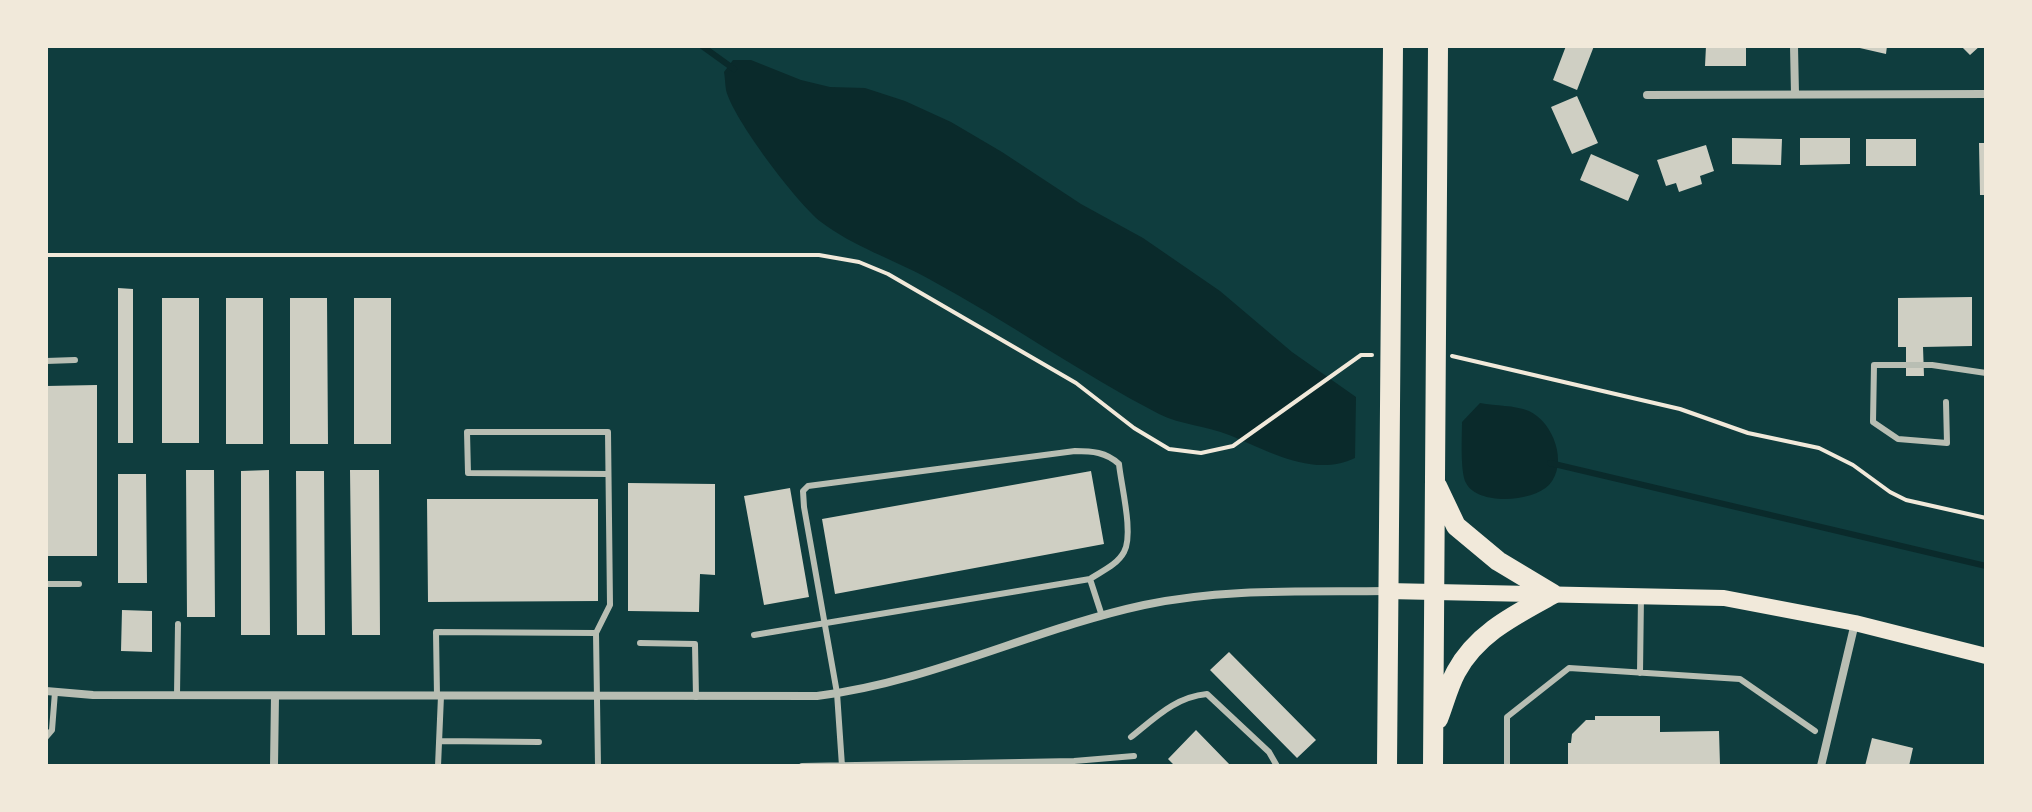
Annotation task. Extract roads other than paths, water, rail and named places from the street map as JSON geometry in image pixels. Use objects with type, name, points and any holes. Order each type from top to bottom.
[{"type":"main road","points":[[1387,766],[1393,46]]},
{"type":"main road","points":[[1433,766],[1438,46]]},
{"type":"main road","points":[[1433,479],[1456,526],[1498,561],[1553,594]]},
{"type":"main road","points":[[1387,591],[1724,598],[1855,623],[1986,656]]},
{"type":"main road","points":[[1433,733],[1456,672],[1480,639],[1553,594]]},
{"type":"street","points":[[1794,46],[1795,94]]},
{"type":"street","points":[[1647,95],[1986,94]]},
{"type":"street","points":[[51,691],[177,695],[597,697],[770,697],[837,693],[922,675],[1102,616],[1185,598],[1226,594],[1387,591]]},
{"type":"street","points":[[1821,766],[1855,623]]},
{"type":"street","points":[[274,766],[275,696]]},
{"type":"lane","points":[[46,361],[75,360]]},
{"type":"lane","points":[[1946,402],[1947,443],[1898,439],[1873,422],[1874,365],[1932,365],[1986,373]]},
{"type":"lane","points":[[598,766],[596,633],[610,605],[608,432],[467,432],[468,473],[608,474]]},
{"type":"lane","points":[[754,635],[824,624],[1090,579],[1114,564],[1124,552],[1129,538],[1119,464],[1095,451],[1075,451],[808,486],[803,491],[804,507],[824,624],[837,693],[842,766]]},
{"type":"lane","points":[[1090,579],[1102,616]]},
{"type":"lane","points":[[46,584],[79,584]]},
{"type":"lane","points":[[1640,673],[1641,596]]},
{"type":"lane","points":[[177,695],[178,624]]},
{"type":"lane","points":[[438,766],[436,632],[596,633]]},
{"type":"lane","points":[[640,643],[695,644],[696,697]]},
{"type":"lane","points":[[1507,766],[1507,717],[1569,668],[1740,679],[1815,731]]},
{"type":"lane","points":[[46,737],[52,730],[51,691]]},
{"type":"lane","points":[[1131,737],[1178,701],[1207,694],[1269,752],[1277,766]]},
{"type":"lane","points":[[439,741],[539,742]]},
{"type":"lane","points":[[802,766],[1074,761],[1134,756]]},
{"type":"water","points":[[733,60],[751,60],[801,80],[830,87],[865,88],[905,101],[951,122],[1081,204],[1143,238],[1220,291],[1292,352],[1356,397],[1355,458],[1323,465],[1307,464],[1275,455],[1221,432],[1167,418],[1101,382],[958,295],[834,231],[797,197],[740,120],[726,88],[724,72]]},
{"type":"water","points":[[1480,403],[1523,409],[1538,416],[1545,424],[1556,444],[1558,455],[1555,476],[1549,485],[1531,495],[1506,499],[1482,495],[1466,483],[1462,463],[1462,422]]},
{"type":"waterway","points":[[702,46],[734,69]]},
{"type":"waterway","points":[[1550,463],[1986,566]]}]
